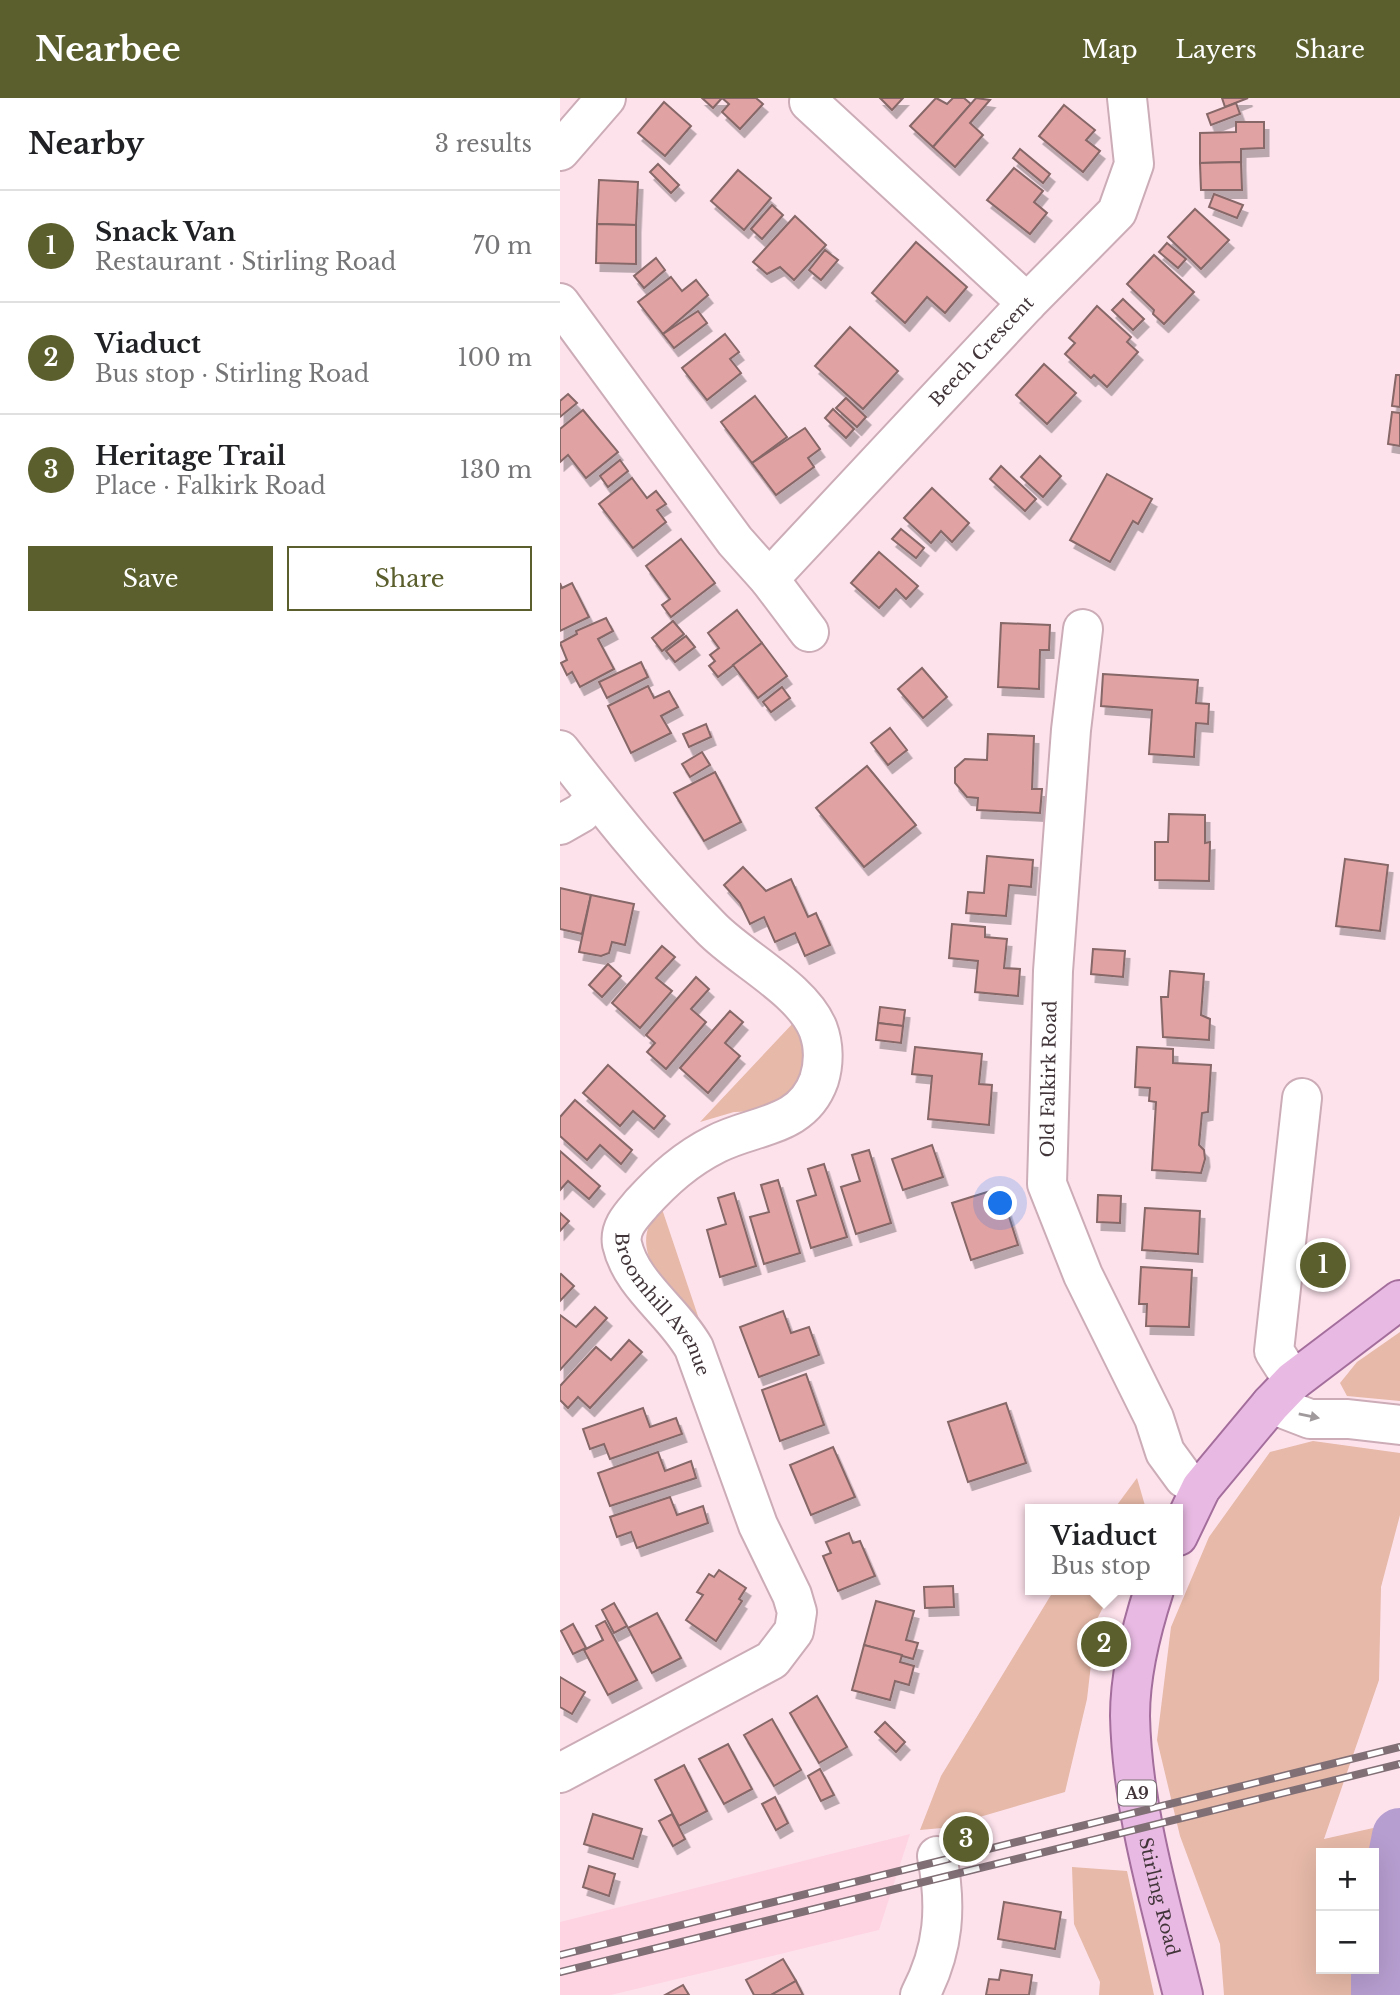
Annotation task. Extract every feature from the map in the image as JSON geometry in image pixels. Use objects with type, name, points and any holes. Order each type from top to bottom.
[{"type":"main road","points":[[1183,1526],[1201,1488],[1282,1393],[1400,1300]]},
{"type":"main road","name":"Stirling Road","points":[[1153,1595],[1139,1648],[1130,1714],[1137,1791],[1183,1995]]},
{"type":"street","points":[[560,151],[606,98]]},
{"type":"street","name":"Beech Crescent","points":[[769,579],[1027,303],[1117,212],[1134,163],[1127,98]]},
{"type":"street","points":[[809,103],[1027,303]]},
{"type":"street","points":[[560,303],[735,541],[769,579],[809,632]]},
{"type":"street","name":"Old Falkirk Road","points":[[1083,629],[1071,730],[1052,971],[1047,1184],[1083,1275],[1154,1418],[1165,1452],[1184,1478],[1201,1488]]},
{"type":"street","name":"Broomhill Avenue","points":[[560,750],[665,880],[713,930],[804,1005],[817,1027],[823,1047],[821,1073],[813,1097],[799,1111],[778,1123],[719,1142],[690,1158],[663,1180],[626,1221],[621,1240],[626,1257],[639,1278],[682,1326],[694,1348],[758,1525],[792,1595],[797,1612],[794,1631],[772,1660],[560,1773]]},
{"type":"street","points":[[560,825],[581,813],[597,797]]},
{"type":"street","points":[[1302,1098],[1274,1351],[1282,1393],[1310,1419],[1348,1419],[1400,1425]]},
{"type":"street","points":[[920,1995],[928,1979],[942,1930],[945,1894],[937,1856]]},
{"type":"shaded area","points":[[795,1021],[806,1049],[804,1074],[797,1094],[759,1111],[734,1112],[700,1122]]},
{"type":"shaded area","points":[[661,1206],[701,1325],[665,1284],[648,1254],[646,1239],[650,1223]]},
{"type":"shaded area","points":[[1400,1332],[1400,1401],[1347,1396],[1340,1383],[1357,1362]]},
{"type":"shaded area","points":[[1313,1441],[1400,1453],[1400,1515],[1381,1587],[1379,1680],[1324,1839],[1400,1822],[1400,1995],[1224,1995],[1220,1944],[1180,1836],[1157,1740],[1171,1627],[1209,1537],[1270,1452]]},
{"type":"shaded area","points":[[1137,1478],[1145,1504],[1118,1504]]},
{"type":"shaded area","points":[[1051,1595],[1109,1595],[1096,1621],[1087,1699],[1065,1792],[942,1828],[920,1830],[941,1776]]},
{"type":"shaded area","points":[[910,1834],[879,1930],[611,1995],[560,1995],[560,1922]]},
{"type":"shaded area","points":[[1072,1867],[1127,1871],[1154,1995],[1099,1995],[1100,1982],[1074,1924]]},
{"type":"building","points":[[702,98],[722,98],[713,108]]},
{"type":"building","points":[[722,98],[756,98],[763,104],[740,129],[722,112],[729,104]]},
{"type":"building","points":[[880,98],[903,98],[892,110]]},
{"type":"building","points":[[936,98],[947,104],[953,98],[964,98],[971,104],[933,147],[910,126]]},
{"type":"building","points":[[976,98],[990,100],[970,123],[983,135],[955,167],[933,147]]},
{"type":"building","points":[[1222,98],[1248,98],[1225,107]]},
{"type":"building","points":[[664,102],[691,126],[665,156],[638,133]]},
{"type":"building","points":[[1236,103],[1240,114],[1211,125],[1207,114]]},
{"type":"building","points":[[1064,105],[1095,130],[1086,140],[1100,151],[1083,172],[1039,136]]},
{"type":"building","points":[[1236,122],[1264,122],[1264,148],[1241,149],[1241,162],[1200,163],[1200,133],[1236,132]]},
{"type":"building","points":[[1020,149],[1050,174],[1043,183],[1013,158]]},
{"type":"building","points":[[1241,162],[1242,190],[1201,190],[1200,163]]},
{"type":"building","points":[[658,164],[679,185],[671,193],[650,172]]},
{"type":"building","points":[[1014,168],[1043,191],[1034,202],[1047,213],[1030,234],[987,200]]},
{"type":"building","points":[[738,170],[771,198],[744,230],[711,201]]},
{"type":"building","points":[[599,180],[638,182],[636,225],[597,224]]},
{"type":"building","points":[[1214,194],[1243,205],[1237,218],[1209,207]]},
{"type":"building","points":[[772,205],[783,215],[762,239],[751,229]]},
{"type":"building","points":[[1195,209],[1229,240],[1201,269],[1168,237]]},
{"type":"building","points":[[795,216],[826,245],[794,280],[780,267],[767,274],[753,262]]},
{"type":"building","points":[[597,224],[636,225],[636,264],[596,263]]},
{"type":"building","points":[[916,242],[967,287],[945,313],[927,297],[905,323],[872,293]]},
{"type":"building","points":[[1167,243],[1186,259],[1178,268],[1159,252]]},
{"type":"building","points":[[825,250],[838,260],[821,280],[809,270]]},
{"type":"building","points":[[1154,255],[1194,292],[1164,324],[1153,314],[1154,310],[1127,284]]},
{"type":"building","points":[[656,258],[665,270],[644,288],[634,276]]},
{"type":"building","points":[[671,277],[682,291],[696,280],[708,295],[663,334],[638,302]]},
{"type":"building","points":[[1123,299],[1144,319],[1133,330],[1112,310]]},
{"type":"building","points":[[1097,306],[1131,337],[1127,342],[1138,352],[1107,387],[1094,375],[1091,378],[1065,354],[1075,343],[1069,338]]},
{"type":"building","points":[[698,311],[707,323],[674,348],[663,334]]},
{"type":"building","points":[[850,327],[898,371],[863,409],[815,366]]},
{"type":"building","points":[[725,334],[739,352],[730,359],[741,373],[707,400],[682,368]]},
{"type":"building","points":[[1044,364],[1076,393],[1047,424],[1016,395]]},
{"type":"building","points":[[1396,375],[1400,375],[1400,407],[1392,406]]},
{"type":"building","points":[[568,394],[577,403],[560,417],[560,401]]},
{"type":"building","points":[[755,396],[787,437],[752,463],[721,422]]},
{"type":"building","points":[[846,398],[866,417],[857,427],[836,408]]},
{"type":"building","points":[[833,409],[854,429],[846,438],[825,418]]},
{"type":"building","points":[[583,410],[618,452],[586,478],[568,455],[560,462],[560,429]]},
{"type":"building","points":[[1392,412],[1400,413],[1400,446],[1388,444]]},
{"type":"building","points":[[805,428],[820,449],[808,458],[814,467],[776,495],[752,463]]},
{"type":"building","points":[[1040,456],[1061,476],[1043,497],[1021,477]]},
{"type":"building","points":[[620,460],[628,471],[608,487],[600,476]]},
{"type":"building","points":[[1001,466],[1036,499],[1025,511],[990,479]]},
{"type":"building","points":[[1107,474],[1152,499],[1138,524],[1133,521],[1110,562],[1070,540]]},
{"type":"building","points":[[632,478],[647,498],[656,491],[666,504],[657,510],[666,522],[633,548],[599,504]]},
{"type":"building","points":[[932,488],[969,523],[952,542],[941,531],[931,543],[904,518]]},
{"type":"building","points":[[901,529],[924,548],[916,558],[892,539]]},
{"type":"building","points":[[681,539],[715,583],[671,617],[662,605],[670,599],[646,566]]},
{"type":"building","points":[[879,552],[918,586],[906,599],[896,589],[879,608],[851,583]]},
{"type":"building","points":[[560,583],[562,588],[572,583],[589,617],[560,631]]},
{"type":"building","points":[[737,610],[762,643],[718,677],[709,666],[715,661],[710,655],[719,648],[708,633]]},
{"type":"building","points":[[606,618],[613,631],[598,639],[614,669],[580,687],[572,672],[567,675],[561,663],[567,660],[560,643],[577,634],[576,631]]},
{"type":"building","points":[[673,621],[684,634],[662,651],[652,638]]},
{"type":"building","points":[[1001,623],[1050,625],[1049,650],[1040,650],[1039,689],[998,687]]},
{"type":"building","points":[[686,636],[695,647],[675,662],[666,651]]},
{"type":"building","points":[[762,643],[787,676],[758,698],[733,665]]},
{"type":"building","points":[[641,662],[648,677],[607,698],[599,682]]},
{"type":"building","points":[[922,668],[947,697],[923,718],[898,689]]},
{"type":"building","points":[[1103,674],[1198,680],[1196,703],[1209,704],[1208,724],[1196,723],[1194,757],[1149,754],[1152,710],[1101,706]]},
{"type":"building","points":[[648,686],[654,698],[669,691],[678,707],[661,716],[671,733],[631,753],[608,706]]},
{"type":"building","points":[[782,687],[790,698],[771,712],[763,702]]},
{"type":"building","points":[[706,724],[711,737],[689,747],[683,734]]},
{"type":"building","points":[[890,728],[907,750],[888,765],[871,743]]},
{"type":"building","points":[[988,734],[1034,736],[1032,789],[1042,789],[1040,813],[977,810],[978,798],[967,797],[955,783],[955,768],[965,759],[987,760]]},
{"type":"building","points":[[702,752],[710,765],[690,777],[682,764]]},
{"type":"building","points":[[867,766],[916,825],[864,867],[816,808]]},
{"type":"building","points":[[715,772],[741,822],[704,841],[674,793]]},
{"type":"building","points":[[1169,814],[1205,815],[1205,843],[1210,842],[1209,881],[1155,880],[1155,842],[1168,842]]},
{"type":"building","points":[[987,856],[1033,860],[1031,887],[1009,885],[1006,916],[966,913],[968,892],[984,893]]},
{"type":"building","points":[[1345,859],[1388,865],[1380,931],[1336,926]]},
{"type":"building","points":[[743,867],[766,891],[791,879],[808,917],[816,913],[830,945],[805,956],[795,933],[775,942],[764,917],[750,924],[740,903],[724,885]]},
{"type":"building","points":[[560,888],[591,895],[582,934],[560,929]]},
{"type":"building","points":[[591,895],[634,904],[625,945],[612,942],[609,953],[601,956],[579,952]]},
{"type":"building","points":[[952,924],[985,927],[985,937],[1007,939],[1004,968],[1020,969],[1018,996],[975,992],[978,961],[949,958]]},
{"type":"building","points":[[662,946],[675,957],[656,978],[672,991],[640,1028],[612,1003]]},
{"type":"building","points":[[1093,949],[1125,951],[1123,977],[1091,974]]},
{"type":"building","points":[[608,964],[621,976],[602,997],[589,985]]},
{"type":"building","points":[[1170,971],[1204,974],[1201,1015],[1210,1019],[1209,1040],[1163,1037],[1161,997],[1168,997]]},
{"type":"building","points":[[696,977],[709,989],[691,1009],[706,1022],[666,1069],[647,1052],[655,1043],[646,1035]]},
{"type":"building","points":[[880,1007],[905,1010],[903,1026],[878,1023]]},
{"type":"building","points":[[730,1011],[743,1022],[725,1043],[740,1056],[708,1093],[680,1068]]},
{"type":"building","points":[[878,1023],[903,1026],[901,1043],[876,1040]]},
{"type":"building","points":[[915,1047],[982,1054],[979,1084],[992,1085],[989,1125],[928,1119],[932,1076],[912,1074]]},
{"type":"building","points":[[1137,1047],[1173,1049],[1173,1063],[1211,1065],[1208,1112],[1202,1113],[1199,1145],[1204,1150],[1205,1159],[1201,1173],[1152,1170],[1156,1102],[1149,1101],[1150,1088],[1135,1087]]},
{"type":"building","points":[[608,1065],[665,1116],[654,1129],[633,1111],[620,1126],[583,1093]]},
{"type":"building","points":[[575,1100],[632,1150],[621,1164],[600,1145],[587,1160],[560,1136],[560,1117]]},
{"type":"building","points":[[932,1145],[943,1177],[903,1190],[892,1159]]},
{"type":"building","points":[[869,1150],[891,1223],[856,1234],[841,1187],[860,1181],[852,1155]]},
{"type":"building","points":[[560,1151],[600,1186],[589,1199],[568,1181],[560,1190]]},
{"type":"building","points":[[824,1164],[847,1237],[811,1248],[797,1201],[816,1195],[808,1169]]},
{"type":"building","points":[[778,1180],[800,1253],[764,1264],[750,1217],[769,1212],[761,1185]]},
{"type":"building","points":[[1000,1188],[1018,1245],[971,1260],[952,1203]]},
{"type":"building","points":[[734,1193],[756,1266],[720,1277],[707,1230],[726,1224],[718,1198]]},
{"type":"building","points":[[1098,1195],[1121,1196],[1120,1223],[1097,1222]]},
{"type":"building","points":[[1145,1208],[1200,1211],[1198,1254],[1142,1250]]},
{"type":"building","points":[[560,1213],[569,1221],[560,1231]]},
{"type":"building","points":[[1141,1267],[1192,1270],[1189,1327],[1146,1326],[1147,1304],[1139,1304]]},
{"type":"building","points":[[560,1275],[574,1286],[560,1301]]},
{"type":"building","points":[[595,1307],[607,1318],[560,1370],[560,1315],[576,1327]]},
{"type":"building","points":[[783,1311],[791,1333],[809,1327],[819,1355],[759,1377],[740,1327]]},
{"type":"building","points":[[629,1340],[642,1352],[590,1408],[578,1397],[568,1408],[560,1400],[560,1386],[596,1347],[611,1360]]},
{"type":"building","points":[[806,1374],[824,1425],[780,1441],[762,1390]]},
{"type":"building","points":[[1006,1403],[1026,1463],[968,1482],[948,1422]]},
{"type":"building","points":[[643,1408],[650,1427],[676,1418],[682,1434],[610,1459],[604,1444],[590,1449],[583,1429]]},
{"type":"building","points":[[833,1447],[855,1497],[811,1515],[790,1465]]},
{"type":"building","points":[[658,1452],[665,1471],[691,1461],[696,1478],[610,1506],[598,1473]]},
{"type":"building","points":[[670,1497],[677,1515],[703,1506],[708,1523],[637,1548],[631,1532],[617,1537],[610,1517]]},
{"type":"building","points":[[849,1533],[853,1543],[860,1541],[875,1576],[838,1591],[823,1556],[831,1553],[826,1542]]},
{"type":"building","points":[[719,1570],[746,1588],[739,1599],[742,1601],[716,1641],[686,1620],[703,1595],[697,1592],[709,1574],[714,1577]]},
{"type":"building","points":[[953,1586],[954,1607],[925,1608],[924,1587]]},
{"type":"building","points":[[876,1601],[914,1611],[906,1640],[918,1643],[913,1659],[864,1645]]},
{"type":"building","points":[[614,1603],[627,1626],[614,1633],[602,1610]]},
{"type":"building","points":[[657,1613],[681,1658],[652,1673],[628,1628]]},
{"type":"building","points":[[605,1621],[637,1680],[608,1695],[584,1650],[603,1640],[596,1626]]},
{"type":"building","points":[[573,1624],[586,1648],[573,1654],[561,1631]]},
{"type":"building","points":[[864,1645],[902,1655],[900,1662],[914,1666],[909,1685],[895,1681],[890,1700],[852,1690]]},
{"type":"building","points":[[560,1677],[585,1692],[572,1714],[560,1707]]},
{"type":"building","points":[[817,1696],[847,1747],[819,1763],[790,1713]]},
{"type":"building","points":[[772,1719],[801,1770],[774,1786],[744,1735]]},
{"type":"building","points":[[885,1722],[905,1742],[896,1752],[875,1732]]},
{"type":"building","points":[[728,1744],[752,1789],[724,1804],[699,1759]]},
{"type":"building","points":[[684,1765],[707,1811],[679,1826],[655,1780]]},
{"type":"building","points":[[820,1769],[834,1795],[821,1801],[808,1776]]},
{"type":"building","points":[[775,1797],[788,1823],[776,1830],[762,1804]]},
{"type":"building","points":[[593,1814],[642,1829],[633,1859],[584,1844]]},
{"type":"building","points":[[672,1814],[685,1839],[673,1846],[659,1821]]},
{"type":"building","points":[[589,1866],[615,1874],[609,1896],[583,1887]]},
{"type":"building","points":[[1004,1902],[1061,1912],[1055,1949],[998,1939]]},
{"type":"building","points":[[783,1959],[796,1981],[771,1995],[754,1995],[746,1980]]},
{"type":"building","points":[[1001,1970],[1032,1975],[1029,1995],[986,1995],[989,1979],[999,1980]]},
{"type":"building","points":[[796,1981],[803,1995],[771,1995]]},
{"type":"building","points":[[683,1985],[689,1995],[665,1995]]},
{"type":"waterway","points":[[1379,1995],[1379,1942],[1400,1836]]},
{"type":"railway","points":[[560,1955],[1400,1747]]},
{"type":"railway","points":[[560,1972],[1400,1764]]},
{"type":"place","name":"Snack Van","points":[[1323,1265]]},
{"type":"place","name":"Viaduct","points":[[1104,1644]]},
{"type":"place","name":"Heritage Trail","points":[[966,1839]]}]
